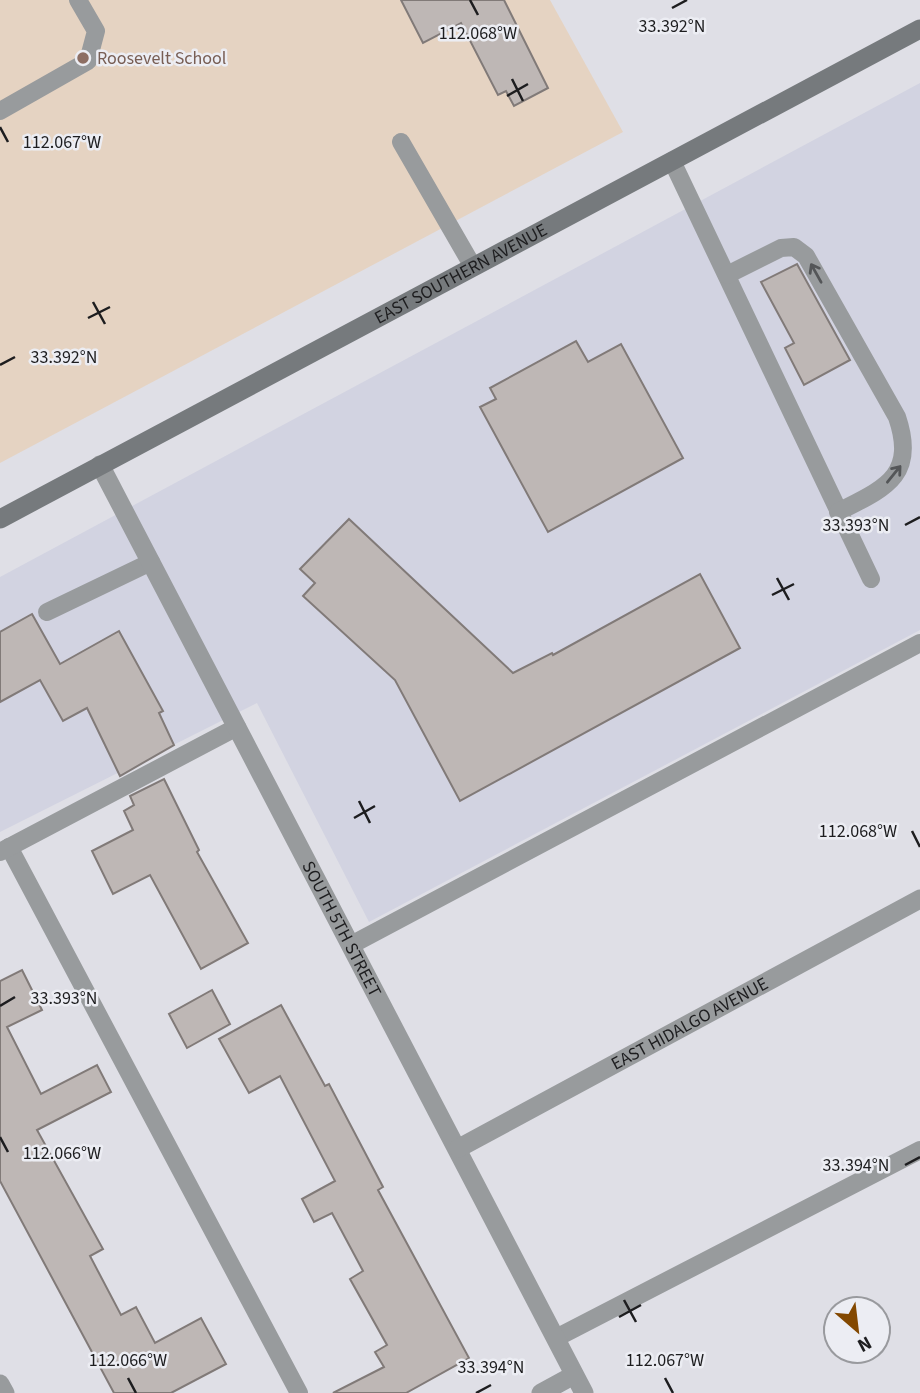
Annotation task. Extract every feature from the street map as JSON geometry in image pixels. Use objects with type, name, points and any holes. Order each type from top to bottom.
[{"type":"main road","name":"EAST SOUTHERN AVENUE","points":[[0,519],[472,265],[920,29]]},
{"type":"street","name":"SOUTH 5TH STREET","points":[[100,465],[459,1148],[584,1393]]},
{"type":"street","name":"EAST HIDALGO AVENUE","points":[[459,1148],[920,899]]},
{"type":"street","points":[[541,1393],[574,1375]]},
{"type":"street","points":[[0,1384],[5,1393]]},
{"type":"lane","points":[[0,111],[88,61],[96,31],[78,0]]},
{"type":"lane","points":[[401,142],[472,265]]},
{"type":"lane","points":[[672,161],[871,579]]},
{"type":"lane","points":[[727,275],[781,248],[794,247],[806,256],[897,417],[905,442],[903,461],[897,474],[866,498],[838,512]]},
{"type":"lane","points":[[47,612],[151,562]]},
{"type":"lane","points":[[351,944],[920,643]]},
{"type":"lane","points":[[237,727],[4,850],[299,1393]]},
{"type":"lane","points":[[556,1338],[920,1150]]},
{"type":"shaded area","points":[[0,0],[550,0],[623,132],[0,463]]},
{"type":"shaded area","points":[[920,83],[920,630],[369,922],[257,703],[0,832],[0,577]]},
{"type":"building","points":[[401,0],[504,0],[548,88],[514,106],[506,91],[498,95],[461,23],[423,43]]},
{"type":"building","points":[[797,264],[850,360],[804,385],[785,348],[794,343],[761,282]]},
{"type":"building","points":[[576,341],[588,362],[621,344],[683,458],[548,532],[480,407],[496,399],[490,388]]},
{"type":"building","points":[[349,519],[513,673],[552,653],[553,655],[700,574],[740,648],[460,801],[395,680],[303,596],[315,583],[300,569]]},
{"type":"building","points":[[32,614],[60,664],[119,631],[163,711],[159,713],[174,745],[120,776],[87,708],[63,721],[40,680],[0,702],[0,632]]},
{"type":"building","points":[[164,779],[199,850],[197,852],[248,943],[201,969],[150,875],[113,894],[92,851],[133,830],[124,811],[134,805],[130,796]]},
{"type":"building","points":[[22,970],[42,1010],[7,1027],[41,1094],[97,1065],[111,1092],[37,1130],[103,1249],[90,1256],[121,1315],[136,1307],[155,1343],[201,1318],[226,1364],[171,1393],[114,1393],[0,1181],[0,981]]},
{"type":"building","points":[[212,990],[230,1024],[187,1048],[169,1014]]},
{"type":"building","points":[[281,1005],[325,1086],[329,1084],[383,1187],[378,1190],[469,1358],[406,1393],[333,1393],[384,1367],[375,1352],[387,1345],[350,1279],[363,1271],[332,1213],[314,1222],[302,1199],[335,1181],[280,1076],[249,1093],[219,1039]]},
{"type":"place","name":"Roosevelt School","points":[[83,58]]}]
